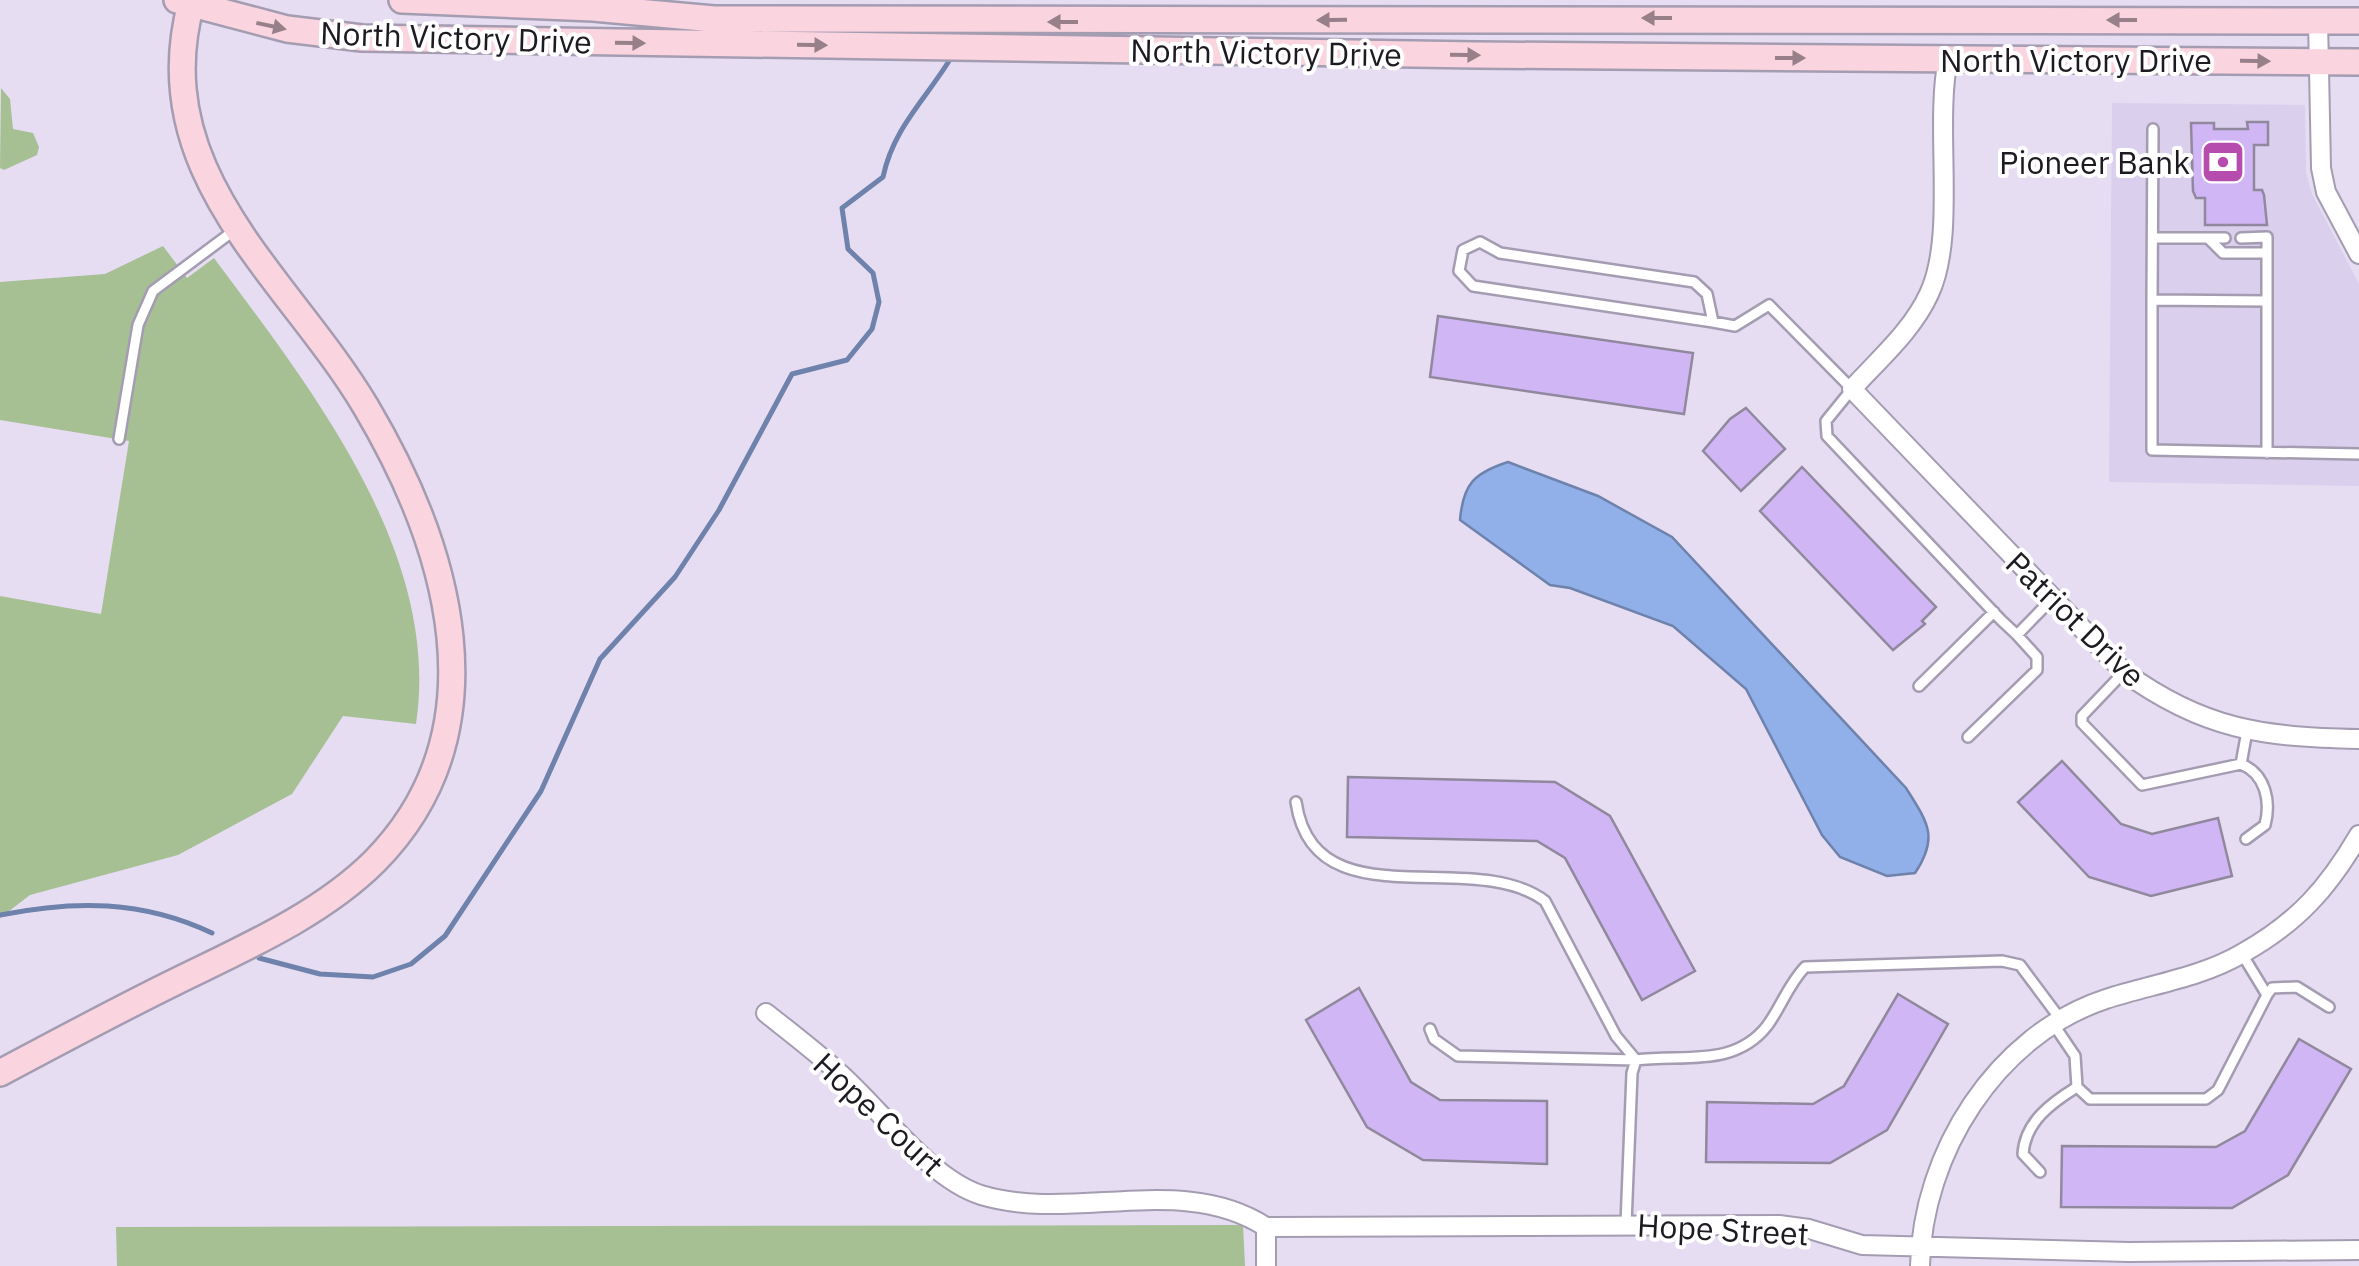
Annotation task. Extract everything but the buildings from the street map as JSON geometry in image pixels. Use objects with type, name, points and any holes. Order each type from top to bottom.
[{"type":"main road","name":"North Victory Drive","points":[[402,0],[593,8],[714,32],[1158,50],[2359,62]]},
{"type":"main road","name":"North Victory Drive","points":[[186,2],[287,29],[362,38],[1944,10],[2319,10],[2359,20]]},
{"type":"main road","points":[[0,1073],[254,942],[336,893],[373,863],[407,825],[436,768],[451,699],[448,613],[418,508],[365,406],[236,230],[204,174],[188,125],[184,70],[186,2]]},
{"type":"street","points":[[2319,10],[2320,168],[2326,192],[2359,254]]},
{"type":"street","points":[[1852,389],[1914,322],[1931,290],[1940,254],[1942,87],[1948,59]]},
{"type":"street","name":"Patriot Drive","points":[[1852,389],[2124,672],[2166,703],[2218,725],[2277,737],[2359,739]]},
{"type":"street","points":[[1920,1266],[1930,1194],[1952,1136],[1988,1083],[2021,1049],[2057,1023],[2103,1000],[2187,978],[2242,954],[2291,922],[2329,886],[2359,835]]},
{"type":"street","name":"Hope Court","points":[[766,1013],[838,1072],[952,1181],[980,1194],[1016,1202],[1190,1202],[1240,1210],[1266,1228]]},
{"type":"street","name":"Hope Street","points":[[1266,1228],[1780,1225],[1862,1245],[2129,1252],[2359,1250]]},
{"type":"street","points":[[1266,1228],[1266,1266]]},
{"type":"lane","points":[[2153,130],[2152,450],[2359,454]]},
{"type":"lane","points":[[120,439],[138,325],[153,292],[236,230]]},
{"type":"lane","points":[[2153,238],[2225,238]]},
{"type":"lane","points":[[2208,238],[2224,252],[2267,253]]},
{"type":"lane","points":[[2241,238],[2267,238],[2267,452]]},
{"type":"lane","points":[[1712,322],[1707,294],[1694,282],[1500,252],[1480,242],[1464,250],[1460,271],[1473,286],[1734,326],[1770,305],[1852,389],[1826,420],[1827,436],[2037,657],[2037,670],[1968,737]]},
{"type":"lane","points":[[2152,300],[2267,301]]},
{"type":"lane","points":[[2017,635],[2052,599]]},
{"type":"lane","points":[[1919,686],[1994,612]]},
{"type":"lane","points":[[2124,672],[2082,716],[2082,723],[2142,785],[2240,764]]},
{"type":"lane","points":[[2240,764],[2247,731]]},
{"type":"lane","points":[[2240,764],[2261,782],[2270,806],[2265,825],[2246,839]]},
{"type":"lane","points":[[1296,802],[1300,830],[1312,849],[1346,867],[1372,876],[1499,879],[1545,902],[1616,1036],[1636,1060],[1626,1224]]},
{"type":"lane","points":[[2242,954],[2267,995]]},
{"type":"lane","points":[[1430,1029],[1434,1039],[1458,1056],[1636,1060],[1727,1055],[1746,1046],[1767,1025],[1794,978],[1805,967],[1826,963],[2002,960],[2020,964],[2075,1056],[2077,1087],[2090,1099],[2206,1099],[2218,1090],[2272,988],[2297,988],[2329,1006]]},
{"type":"lane","points":[[2040,1172],[2022,1154],[2024,1135],[2037,1118],[2077,1087]]},
{"type":"shaded area","points":[[2112,103],[2305,105],[2306,173],[2312,194],[2359,284],[2359,486],[2109,482]]},
{"type":"green space","points":[[1,88],[10,99],[13,129],[33,133],[39,147],[37,155],[4,170],[0,168]]},
{"type":"green space","points":[[163,246],[187,278],[214,258],[290,361],[361,475],[389,535],[409,597],[419,660],[416,724],[343,716],[292,794],[178,855],[30,895],[0,918],[0,596],[101,614],[129,441],[0,420],[0,282],[105,274]]},
{"type":"green space","points":[[1243,1225],[1245,1266],[117,1266],[116,1227]]},
{"type":"water","points":[[1508,462],[1598,496],[1672,537],[1906,788],[1928,830],[1927,849],[1915,873],[1887,876],[1840,857],[1822,835],[1746,689],[1673,626],[1570,588],[1550,585],[1460,520],[1464,497],[1472,482]]},
{"type":"waterway","points":[[259,958],[320,974],[373,977],[411,964],[445,936],[541,791],[600,659],[675,577],[719,510],[792,374],[847,360],[872,329],[879,302],[873,273],[848,249],[842,208],[883,177],[894,144],[949,61]]},
{"type":"waterway","points":[[0,915],[55,907],[108,906],[160,914],[212,933]]},
{"type":"place","name":"Pioneer Bank","points":[[2223,162]]}]
